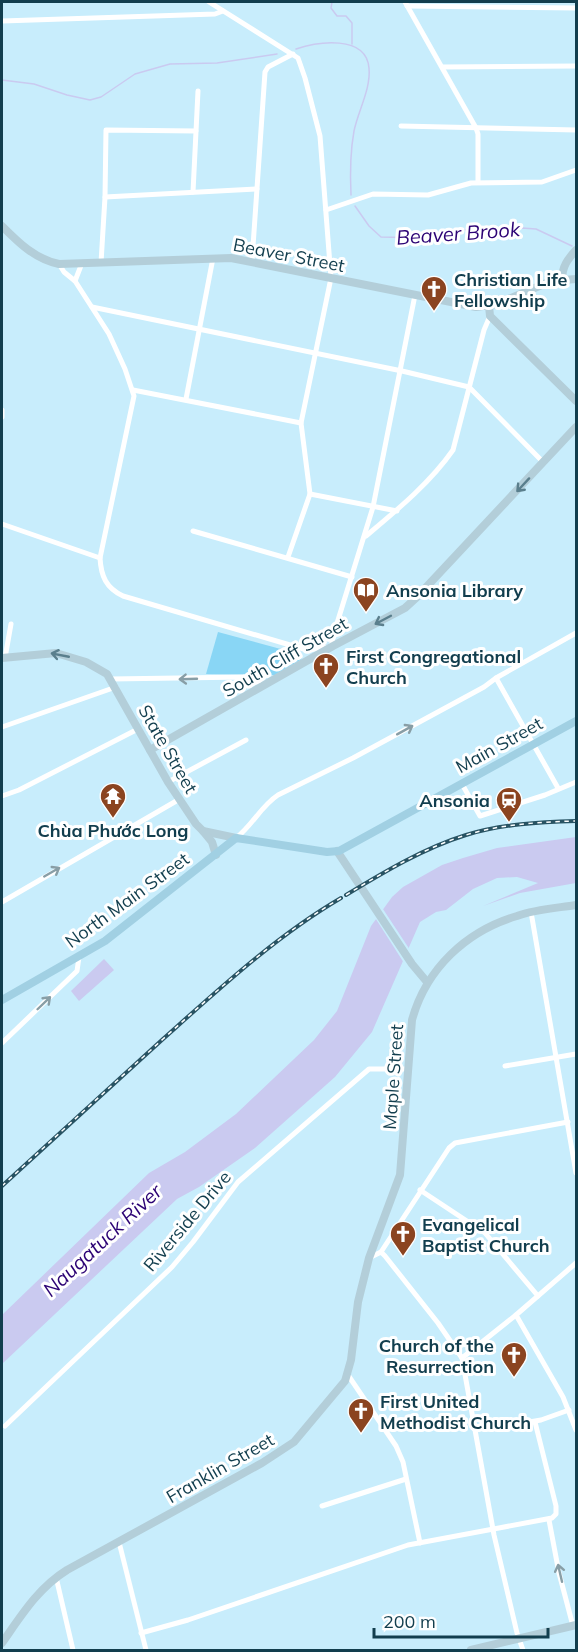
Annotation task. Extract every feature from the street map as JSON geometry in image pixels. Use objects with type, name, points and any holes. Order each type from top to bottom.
[{"type":"main road","name":"Beaver Street","points":[[2,226],[28,251],[59,264],[231,258],[476,307],[489,306],[538,285],[576,279]]},
{"type":"main road","points":[[562,280],[562,271],[566,262],[576,250]]},
{"type":"main road","points":[[489,306],[490,316],[576,402]]},
{"type":"main road","name":"South Cliff Street","points":[[150,750],[331,647],[405,608],[576,427]]},
{"type":"main road","points":[[3,658],[56,653],[94,666],[111,679]]},
{"type":"main road","name":"State Street","points":[[111,679],[178,800],[212,842],[216,855]]},
{"type":"main road","name":"Main Street","points":[[337,851],[576,721]]},
{"type":"main road","points":[[203,831],[327,852],[337,851],[412,964],[427,982],[438,967],[474,935],[500,922],[531,912],[576,905]]},
{"type":"main road","name":"North Main Street","points":[[2,1000],[105,941],[236,838]]},
{"type":"main road","name":"Maple Street","points":[[369,1258],[400,1175],[412,1020],[427,982]]},
{"type":"main road","points":[[348,1375],[358,1302],[369,1258]]},
{"type":"main road","name":"Franklin Street","points":[[2,1643],[43,1587],[56,1577],[262,1463],[294,1442],[348,1375]]},
{"type":"main road","points":[[471,1650],[575,1625]]},
{"type":"street","points":[[209,2],[298,58],[320,136],[331,278],[302,423],[310,494],[288,557]]},
{"type":"street","points":[[406,4],[576,8]]},
{"type":"street","points":[[406,4],[476,128],[478,182]]},
{"type":"street","points":[[2,21],[215,14],[223,11]]},
{"type":"street","points":[[252,261],[265,72],[268,67],[293,54]]},
{"type":"street","points":[[442,67],[576,66]]},
{"type":"street","points":[[193,192],[198,91]]},
{"type":"street","points":[[401,126],[576,130]]},
{"type":"street","points":[[101,263],[106,130],[196,130]]},
{"type":"street","points":[[326,210],[372,194],[428,195],[478,182],[542,182],[576,170]]},
{"type":"street","points":[[105,196],[257,189]]},
{"type":"street","points":[[186,399],[213,258]]},
{"type":"street","points":[[75,281],[82,263]]},
{"type":"street","points":[[59,264],[64,272],[75,281],[116,346],[134,396],[100,558],[100,570],[104,580],[113,591],[123,596],[307,650],[331,647],[365,537],[402,371],[416,295]]},
{"type":"street","points":[[92,307],[469,387],[544,463]]},
{"type":"street","points":[[365,537],[396,511],[443,465],[453,450],[484,330],[490,316]]},
{"type":"street","points":[[133,390],[302,423]]},
{"type":"street","points":[[310,494],[396,511]]},
{"type":"street","points":[[2,524],[100,558]]},
{"type":"street","points":[[193,531],[352,577]]},
{"type":"street","points":[[3,658],[11,624]]},
{"type":"street","points":[[236,838],[274,798],[491,683],[576,633]]},
{"type":"street","points":[[111,679],[245,677],[266,686]]},
{"type":"street","points":[[496,678],[558,788]]},
{"type":"street","points":[[2,727],[116,687]]},
{"type":"street","points":[[2,796],[19,790],[138,729]]},
{"type":"street","points":[[168,782],[246,740]]},
{"type":"street","points":[[462,784],[480,816],[545,795],[576,782]]},
{"type":"street","points":[[2,902],[178,800]]},
{"type":"street","points":[[531,912],[576,1173]]},
{"type":"street","points":[[2,1043],[77,971],[79,957]]},
{"type":"street","points":[[505,1066],[576,1054]]},
{"type":"street","name":"Riverside Drive","points":[[5,1426],[172,1267],[238,1182],[258,1162],[369,1069],[408,1069]]},
{"type":"street","points":[[369,1258],[381,1252],[420,1190],[447,1151],[457,1141],[568,1122]]},
{"type":"street","points":[[420,1190],[485,1233],[538,1296]]},
{"type":"street","points":[[381,1252],[438,1323],[462,1358],[492,1528],[523,1650]]},
{"type":"street","points":[[462,1358],[576,1263]]},
{"type":"street","points":[[516,1315],[569,1410],[576,1430]]},
{"type":"street","points":[[348,1375],[390,1436],[403,1462],[420,1543]]},
{"type":"street","points":[[512,1425],[535,1422],[569,1410]]},
{"type":"street","points":[[141,1633],[188,1620],[420,1543],[492,1528],[549,1520],[556,1514],[556,1506],[535,1422]]},
{"type":"street","points":[[322,1506],[406,1479]]},
{"type":"street","points":[[549,1520],[560,1573],[575,1625]]},
{"type":"street","points":[[119,1542],[146,1650]]},
{"type":"street","points":[[56,1577],[73,1650]]},
{"type":"shaded area","points":[[218,632],[299,654],[302,659],[275,675],[206,674]]},
{"type":"water","name":"Naugatuck River","points":[[576,837],[576,883],[520,893],[483,906],[538,883],[517,877],[497,878],[473,889],[446,910],[436,912],[420,922],[372,1032],[335,1077],[255,1148],[199,1187],[177,1199],[2,1364],[2,1315],[149,1173],[185,1152],[236,1114],[314,1040],[337,1011],[371,926],[392,897],[403,887],[442,865],[463,858],[497,848]]},
{"type":"water","points":[[104,959],[114,970],[79,1001],[71,991]]},
{"type":"pier","points":[[381,906],[410,950],[404,963],[374,916]]},
{"type":"waterway","points":[[332,2],[331,8],[337,16],[346,16],[352,23],[352,44]]},
{"type":"waterway","name":"Beaver Brook","points":[[296,49],[316,44],[339,43],[350,45],[366,57],[369,76],[353,139],[351,195]]},
{"type":"waterway","name":"Beaver Brook","points":[[2,80],[34,84],[90,100],[101,97],[135,74],[170,64],[217,63],[277,54]]},
{"type":"waterway","name":"Beaver Brook","points":[[355,206],[369,226],[381,237],[426,238],[455,230],[522,228],[536,229],[572,246]]},
{"type":"railway","points":[[346,895],[390,869],[450,840],[507,826],[576,821]]},
{"type":"railway","points":[[2,1186],[227,982],[294,929],[341,898]]},
{"type":"place","name":"Christian Life Fellowship","points":[[434,312]]},
{"type":"place","name":"Ansonia Library","points":[[366,613]]},
{"type":"place","name":"First Congregational Church","points":[[326,689]]},
{"type":"place","name":"Chùa Phước Long","points":[[113,819]]},
{"type":"place","name":"Ansonia","points":[[509,823]]},
{"type":"place","name":"Evangelical Baptist Church","points":[[403,1257]]},
{"type":"place","name":"Church of the Resurrection","points":[[514,1378]]},
{"type":"place","name":"First United Methodist Church","points":[[361,1434]]}]
